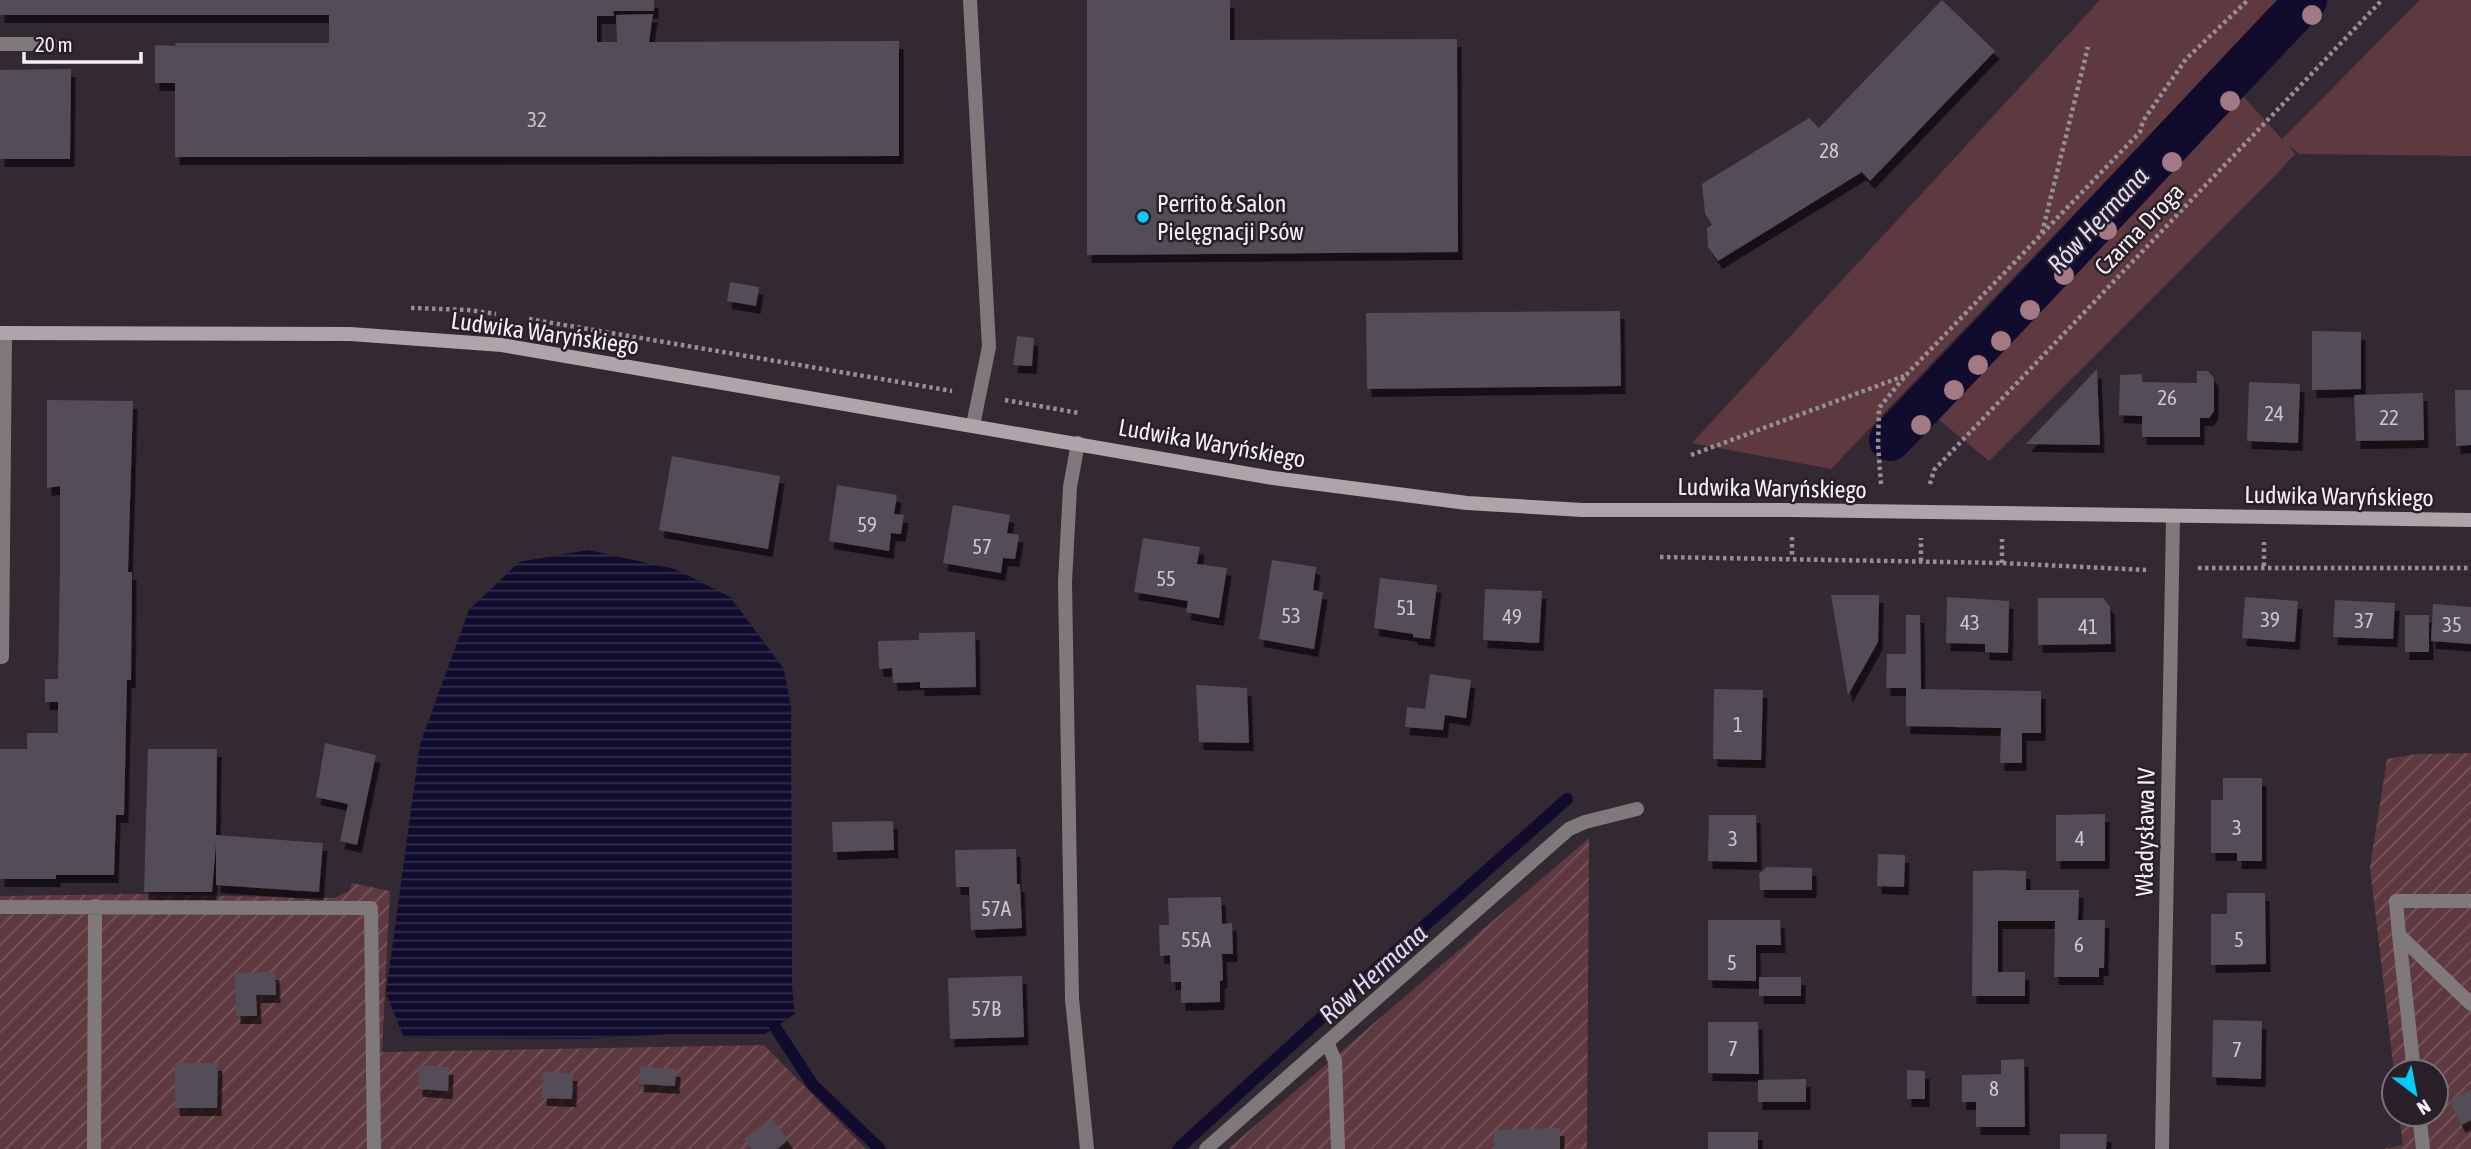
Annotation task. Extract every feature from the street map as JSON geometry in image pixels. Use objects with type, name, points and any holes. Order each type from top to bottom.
[{"type":"street","points":[[970,0],[989,347],[973,425]]},
{"type":"street","points":[[0,44],[51,44]]},
{"type":"street","points":[[0,657],[2,333]]},
{"type":"street","name":"Ludwika Waryńskiego","points":[[2,333],[350,334],[502,345],[1272,478],[1467,503],[1582,510],[1792,510],[2471,520]]},
{"type":"street","points":[[1078,443],[1070,487],[1065,582],[1072,999],[1087,1149]]},
{"type":"street","name":"Władysława IV","points":[[2162,1149],[2173,517]]},
{"type":"street","points":[[1206,1149],[1569,829],[1585,822],[1637,809]]},
{"type":"street","points":[[2412,1058],[2396,901],[2471,901]]},
{"type":"street","points":[[94,1149],[95,906]]},
{"type":"street","points":[[0,907],[372,908],[374,1149]]},
{"type":"street","points":[[2399,936],[2471,1004]]},
{"type":"street","points":[[1327,1042],[1335,1061],[1338,1149]]},
{"type":"street","points":[[2421,1128],[2423,1149]]},
{"type":"path","points":[[1881,486],[1879,408],[1906,375],[2140,132],[2143,121],[2186,59],[2248,0]]},
{"type":"path","name":"Czarna Droga","points":[[1941,487],[1929,487],[1934,470],[2382,0]]},
{"type":"path","points":[[2041,235],[2088,47]]},
{"type":"path","points":[[399,307],[468,310],[509,316]]},
{"type":"path","points":[[522,318],[1089,415]]},
{"type":"path","points":[[1691,455],[1906,375]]},
{"type":"path","points":[[1869,486],[1893,486]]},
{"type":"path","points":[[1791,529],[1792,558]]},
{"type":"path","points":[[2264,537],[2264,566]]},
{"type":"path","points":[[1661,557],[2002,563],[2152,570]]},
{"type":"path","points":[[2193,568],[2471,568]]},
{"type":"shaded area","points":[[2100,0],[2278,0],[1831,469],[1692,443]]},
{"type":"shaded area","points":[[2420,0],[2471,0],[2471,156],[2299,154],[2288,145],[2295,154],[2271,180],[1989,461],[1922,406],[1896,403],[2233,85],[2282,139]]},
{"type":"shaded area","points":[[588,550],[675,569],[730,597],[784,669],[791,708],[792,986],[795,1014],[765,1034],[670,1034],[585,1039],[404,1038],[386,993],[420,744],[469,610],[519,562]]},
{"type":"shaded area","points":[[2471,753],[2471,1149],[2383,1149],[2403,1145],[2401,1128],[2450,1128],[2450,1058],[2392,1058],[2370,867],[2387,759],[2416,754]]},
{"type":"shaded area","points":[[1589,838],[1587,1149],[1228,1149]]},
{"type":"shaded area","points":[[352,883],[390,891],[382,1052],[764,1045],[866,1149],[0,1149],[0,896],[139,894],[334,898],[350,890]]},
{"type":"building","points":[[0,0],[654,0],[654,11],[613,11],[614,16],[597,16],[597,42],[617,42],[616,15],[653,14],[649,42],[899,41],[899,156],[175,157],[175,83],[155,83],[155,45],[329,43],[329,15],[0,15]]},
{"type":"building","points":[[1087,0],[1230,0],[1230,40],[1457,39],[1458,252],[1087,255]]},
{"type":"building","points":[[1942,0],[1995,51],[1870,181],[1862,172],[1718,261],[1708,247],[1707,228],[1712,225],[1705,213],[1702,184],[1809,118],[1819,128]]},
{"type":"building","points":[[71,69],[70,159],[0,159],[0,70]]},
{"type":"building","points":[[730,282],[759,287],[756,306],[727,301]]},
{"type":"building","points":[[1620,311],[1621,386],[1367,389],[1366,313]]},
{"type":"building","points":[[2312,331],[2361,332],[2361,389],[2312,390]]},
{"type":"building","points":[[1017,336],[1034,338],[1032,366],[1013,365]]},
{"type":"building","points":[[2097,369],[2100,445],[2026,444]]},
{"type":"building","points":[[2197,371],[2208,371],[2214,378],[2214,411],[2209,418],[2200,418],[2200,437],[2142,437],[2142,416],[2119,415],[2120,375],[2142,374],[2142,382],[2197,383]]},
{"type":"building","points":[[2249,382],[2300,384],[2298,443],[2247,441]]},
{"type":"building","points":[[2455,390],[2471,390],[2471,445],[2456,446]]},
{"type":"building","points":[[2423,393],[2424,440],[2356,441],[2354,395]]},
{"type":"building","points":[[47,400],[133,401],[128,572],[132,572],[131,680],[127,680],[124,815],[116,815],[114,875],[0,879],[0,749],[27,749],[27,733],[58,733],[58,702],[45,702],[45,679],[58,679],[60,570],[60,486],[47,488]]},
{"type":"building","points":[[672,456],[780,476],[768,549],[659,530]]},
{"type":"building","points":[[837,485],[897,495],[894,514],[904,515],[901,534],[891,533],[889,551],[829,541]]},
{"type":"building","points":[[953,505],[1010,515],[1007,533],[1019,535],[1015,559],[1003,558],[1001,573],[943,563]]},
{"type":"building","points":[[1143,538],[1200,547],[1197,564],[1227,568],[1219,618],[1186,612],[1188,601],[1134,592]]},
{"type":"building","points":[[1272,560],[1316,567],[1313,590],[1323,592],[1314,649],[1259,639]]},
{"type":"building","points":[[1380,578],[1437,585],[1430,639],[1374,628]]},
{"type":"building","points":[[1485,589],[1542,591],[1539,643],[1483,640]]},
{"type":"building","points":[[1831,595],[1879,595],[1878,642],[1848,695]]},
{"type":"building","points":[[1947,597],[2009,601],[2008,653],[1985,652],[1985,644],[1946,643]]},
{"type":"building","points":[[2245,597],[2298,601],[2295,642],[2242,638]]},
{"type":"building","points":[[2038,598],[2103,598],[2110,607],[2111,644],[2038,645]]},
{"type":"building","points":[[2335,600],[2395,603],[2393,639],[2333,637]]},
{"type":"building","points":[[2433,604],[2471,607],[2471,644],[2431,641]]},
{"type":"building","points":[[1906,615],[1920,615],[1921,689],[2041,691],[2041,733],[2022,733],[2022,763],[2000,763],[2001,728],[1906,726],[1906,688],[1886,688],[1887,654],[1906,654]]},
{"type":"building","points":[[2405,615],[2429,615],[2429,652],[2405,652]]},
{"type":"building","points":[[975,632],[976,687],[920,688],[920,682],[893,683],[892,668],[879,669],[878,641],[919,640],[919,633]]},
{"type":"building","points":[[1430,674],[1471,680],[1466,718],[1445,715],[1443,730],[1405,727],[1407,707],[1425,709]]},
{"type":"building","points":[[1196,685],[1247,688],[1249,743],[1199,742]]},
{"type":"building","points":[[1714,689],[1763,690],[1761,760],[1713,759]]},
{"type":"building","points":[[325,743],[376,755],[357,845],[340,841],[348,804],[316,797]]},
{"type":"building","points":[[148,749],[217,749],[216,835],[323,843],[319,892],[216,885],[216,843],[212,892],[144,892]]},
{"type":"building","points":[[2223,778],[2262,778],[2262,861],[2237,861],[2237,853],[2211,853],[2211,800],[2223,800]]},
{"type":"building","points":[[2105,814],[2105,861],[2056,861],[2056,815]]},
{"type":"building","points":[[1709,815],[1756,815],[1757,862],[1708,861]]},
{"type":"building","points":[[893,821],[894,850],[833,852],[832,822]]},
{"type":"building","points":[[1016,849],[1022,928],[971,930],[969,887],[956,887],[955,850]]},
{"type":"building","points":[[1878,854],[1905,855],[1904,887],[1877,886]]},
{"type":"building","points":[[1767,867],[1812,868],[1812,890],[1760,890],[1759,874]]},
{"type":"building","points":[[1973,871],[2026,871],[2026,890],[2079,890],[2078,920],[2105,920],[2104,968],[2099,968],[2099,977],[2054,977],[2055,921],[1998,921],[1998,972],[2025,972],[2025,996],[1972,996]]},
{"type":"building","points":[[2227,893],[2265,893],[2266,964],[2211,965],[2211,914],[2227,914]]},
{"type":"building","points":[[1221,897],[1222,924],[1232,923],[1233,954],[1222,954],[1220,1002],[1181,1003],[1181,982],[1171,982],[1170,955],[1160,956],[1159,925],[1169,925],[1168,898]]},
{"type":"building","points":[[1708,920],[1780,920],[1781,945],[1756,945],[1756,981],[1708,980]]},
{"type":"building","points":[[275,972],[276,995],[256,995],[257,1016],[236,1016],[235,973]]},
{"type":"building","points":[[1022,976],[1024,1037],[950,1039],[948,978]]},
{"type":"building","points":[[1759,977],[1801,977],[1801,996],[1759,996]]},
{"type":"building","points":[[2213,1020],[2262,1021],[2261,1079],[2212,1077]]},
{"type":"building","points":[[1708,1022],[1758,1022],[1759,1074],[1708,1073]]},
{"type":"building","points":[[2024,1059],[2025,1127],[1976,1127],[1976,1102],[1962,1102],[1962,1075],[2001,1074],[2001,1060]]},
{"type":"building","points":[[175,1063],[218,1063],[217,1108],[175,1108]]},
{"type":"building","points":[[419,1065],[449,1067],[448,1091],[418,1089]]},
{"type":"building","points":[[640,1067],[676,1069],[675,1086],[639,1084]]},
{"type":"building","points":[[1907,1070],[1925,1071],[1925,1099],[1907,1099]]},
{"type":"building","points":[[543,1072],[573,1073],[572,1099],[542,1098]]},
{"type":"building","points":[[1806,1079],[1806,1102],[1758,1102],[1758,1080]]},
{"type":"building","points":[[2471,1090],[2471,1120],[2461,1125],[2450,1100]]},
{"type":"building","points":[[772,1118],[788,1140],[777,1149],[751,1149],[744,1139]]},
{"type":"building","points":[[1560,1128],[1560,1149],[1494,1149],[1494,1130]]},
{"type":"building","points":[[1708,1132],[1758,1132],[1758,1149],[1708,1149]]},
{"type":"building","points":[[2060,1134],[2107,1134],[2106,1149],[2060,1149]]},
{"type":"waterway","name":"Rów Hermana","points":[[1890,440],[2306,0]]},
{"type":"waterway","name":"Rów Hermana","points":[[1178,1149],[1567,799]]},
{"type":"waterway","points":[[775,1027],[813,1085],[880,1149]]},
{"type":"place","name":"Perrito & Salon Pielęgnacji Psów","points":[[1143,217]]}]
